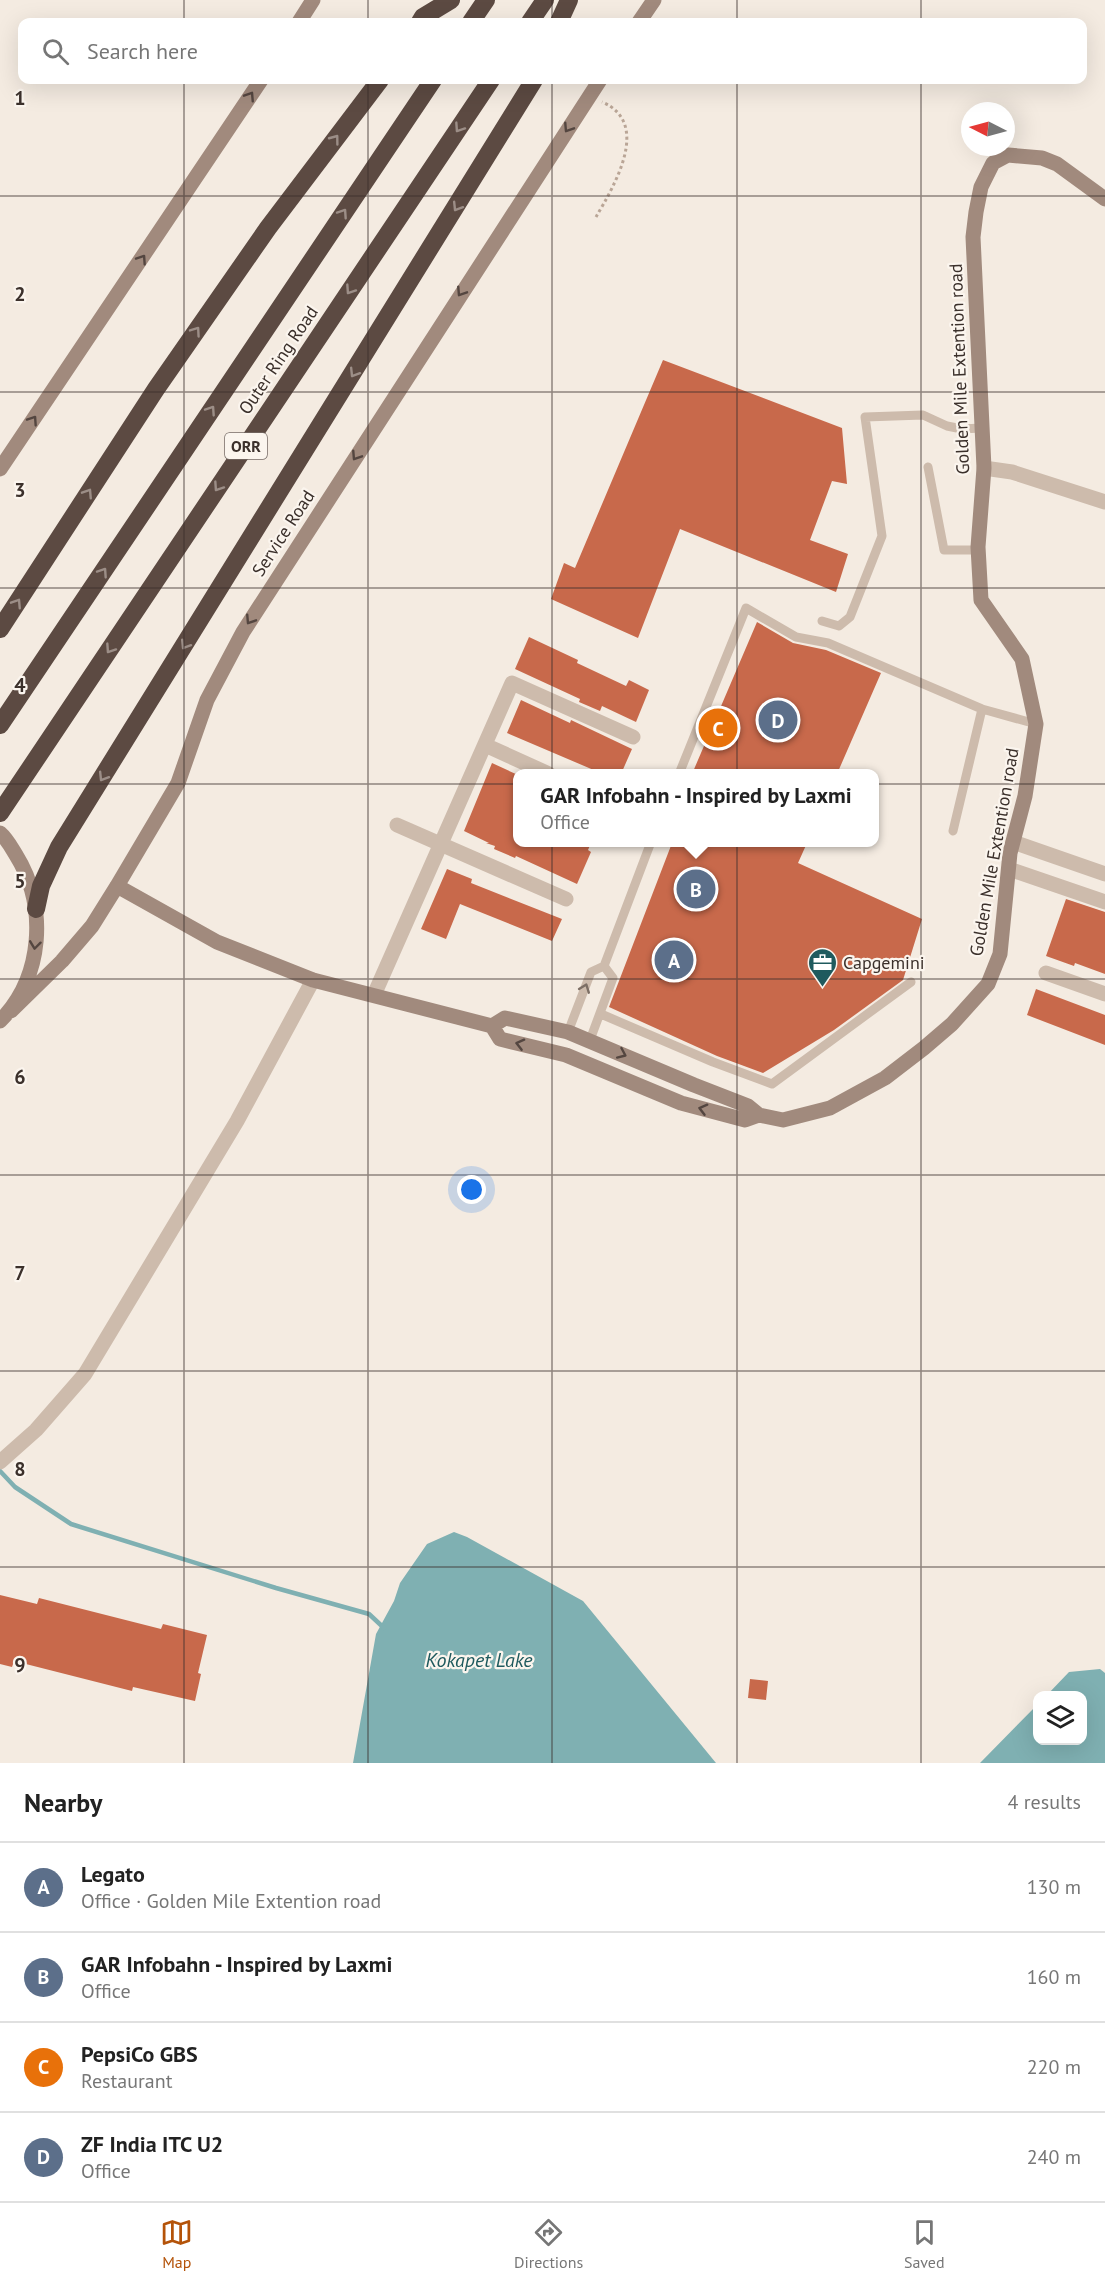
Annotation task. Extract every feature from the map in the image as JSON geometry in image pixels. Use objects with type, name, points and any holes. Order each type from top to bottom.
[{"type":"highway","points":[[422,18],[452,0]]},
{"type":"highway","points":[[474,18],[486,0]]},
{"type":"highway","points":[[533,18],[545,0]]},
{"type":"highway","points":[[561,18],[569,0]]},
{"type":"highway","points":[[0,629],[156,389],[268,228],[377,84]]},
{"type":"highway","name":"Outer Ring Road","points":[[0,725],[430,84]]},
{"type":"highway","name":"Outer Ring Road","points":[[0,812],[488,84]]},
{"type":"highway","points":[[36,909],[41,886],[59,847],[532,84]]},
{"type":"street","points":[[302,18],[314,0]]},
{"type":"street","points":[[642,18],[654,0]]},
{"type":"street","points":[[0,469],[258,84]]},
{"type":"street","name":"Service Road","points":[[5,1016],[62,961],[92,926],[178,783],[207,700],[243,632],[597,84]]},
{"type":"street","name":"Golden Mile Extention road","points":[[492,1026],[505,1018],[568,1032],[748,1106],[759,1115],[783,1120],[830,1108],[885,1078],[952,1024],[988,984],[1000,954],[1013,842],[1024,796],[1036,724],[1022,659],[981,600],[978,550],[984,468],[974,237],[981,187],[993,163],[1008,155],[1042,158],[1057,164],[1105,199]]},
{"type":"street","points":[[984,468],[1012,472],[1105,502]]},
{"type":"street","points":[[374,995],[512,683],[633,737]]},
{"type":"street","points":[[485,745],[538,769]]},
{"type":"street","points":[[397,825],[566,899]]},
{"type":"street","points":[[0,833],[26,871],[36,909],[37,944],[28,979],[5,1016]]},
{"type":"street","points":[[1013,842],[1105,874]]},
{"type":"street","points":[[1009,869],[1105,902]]},
{"type":"street","name":"Golden Mile Extention road","points":[[117,886],[217,942],[313,980],[492,1026],[500,1039],[566,1055],[681,1102],[746,1120],[759,1115]]},
{"type":"street","points":[[1046,973],[1105,994]]},
{"type":"street","points":[[3,1459],[36,1430],[85,1374],[237,1121],[313,980]]},
{"type":"lane","points":[[822,621],[839,626],[850,617],[882,536],[866,417],[923,415],[947,426],[962,429],[981,428]]},
{"type":"lane","points":[[928,467],[945,550],[978,550]]},
{"type":"lane","points":[[681,769],[746,608],[796,637],[828,643],[982,708],[1036,724]]},
{"type":"lane","points":[[953,831],[982,708]]},
{"type":"lane","points":[[568,1032],[591,972],[604,966],[649,847]]},
{"type":"lane","points":[[590,1040],[613,978],[604,966]]},
{"type":"lane","points":[[601,1014],[713,1062],[772,1084],[911,982]]},
{"type":"path","points":[[585,102],[603,101],[614,109],[624,121],[628,134],[623,165],[596,217]]},
{"type":"water","name":"Kokapet Lake","points":[[454,1532],[583,1601],[716,1763],[353,1763],[376,1634],[394,1601],[400,1583],[427,1544]]},
{"type":"water","points":[[1100,1669],[1105,1673],[1105,1763],[980,1763],[1033,1709],[1033,1745],[1087,1745],[1087,1691],[1051,1691],[1069,1672]]},
{"type":"building","points":[[663,360],[842,428],[847,484],[832,481],[810,540],[848,554],[836,592],[680,529],[638,638],[551,599],[564,563],[575,568]]},
{"type":"building","points":[[757,622],[793,643],[826,650],[881,673],[839,769],[694,769]]},
{"type":"building","points":[[529,637],[626,686],[629,680],[649,690],[636,722],[602,706],[600,711],[579,702],[580,699],[515,669]]},
{"type":"building","points":[[521,700],[570,723],[571,720],[632,749],[623,769],[591,769],[507,733]]},
{"type":"building","points":[[492,763],[513,773],[513,847],[589,847],[588,850],[591,852],[577,884],[516,856],[515,858],[494,849],[495,846],[464,831]]},
{"type":"building","points":[[670,847],[805,847],[798,863],[922,919],[903,980],[834,1030],[763,1073],[717,1056],[609,1007]]},
{"type":"building","points":[[447,869],[472,879],[471,883],[562,919],[552,941],[460,904],[446,939],[421,929]]},
{"type":"building","points":[[1066,899],[1105,912],[1105,974],[1046,956]]},
{"type":"building","points":[[1036,989],[1105,1015],[1105,1045],[1027,1015]]},
{"type":"building","points":[[0,1595],[37,1604],[39,1598],[161,1629],[163,1624],[207,1635],[198,1673],[201,1674],[195,1701],[133,1687],[132,1691],[14,1661],[12,1667],[0,1664]]},
{"type":"building","points":[[750,1679],[768,1681],[766,1700],[748,1698]]},
{"type":"waterway","points":[[0,1471],[15,1487],[71,1524],[276,1588],[369,1614],[384,1628]]},
{"type":"place","name":"ZF India ITC U2","points":[[778,720]]},
{"type":"place","name":"PepsiCo GBS","points":[[718,728]]},
{"type":"place","name":"GAR Infobahn - Inspired by Laxmi","points":[[696,889]]},
{"type":"place","name":"Legato","points":[[674,960]]},
{"type":"place","name":"Capgemini","points":[[822,988]]}]
